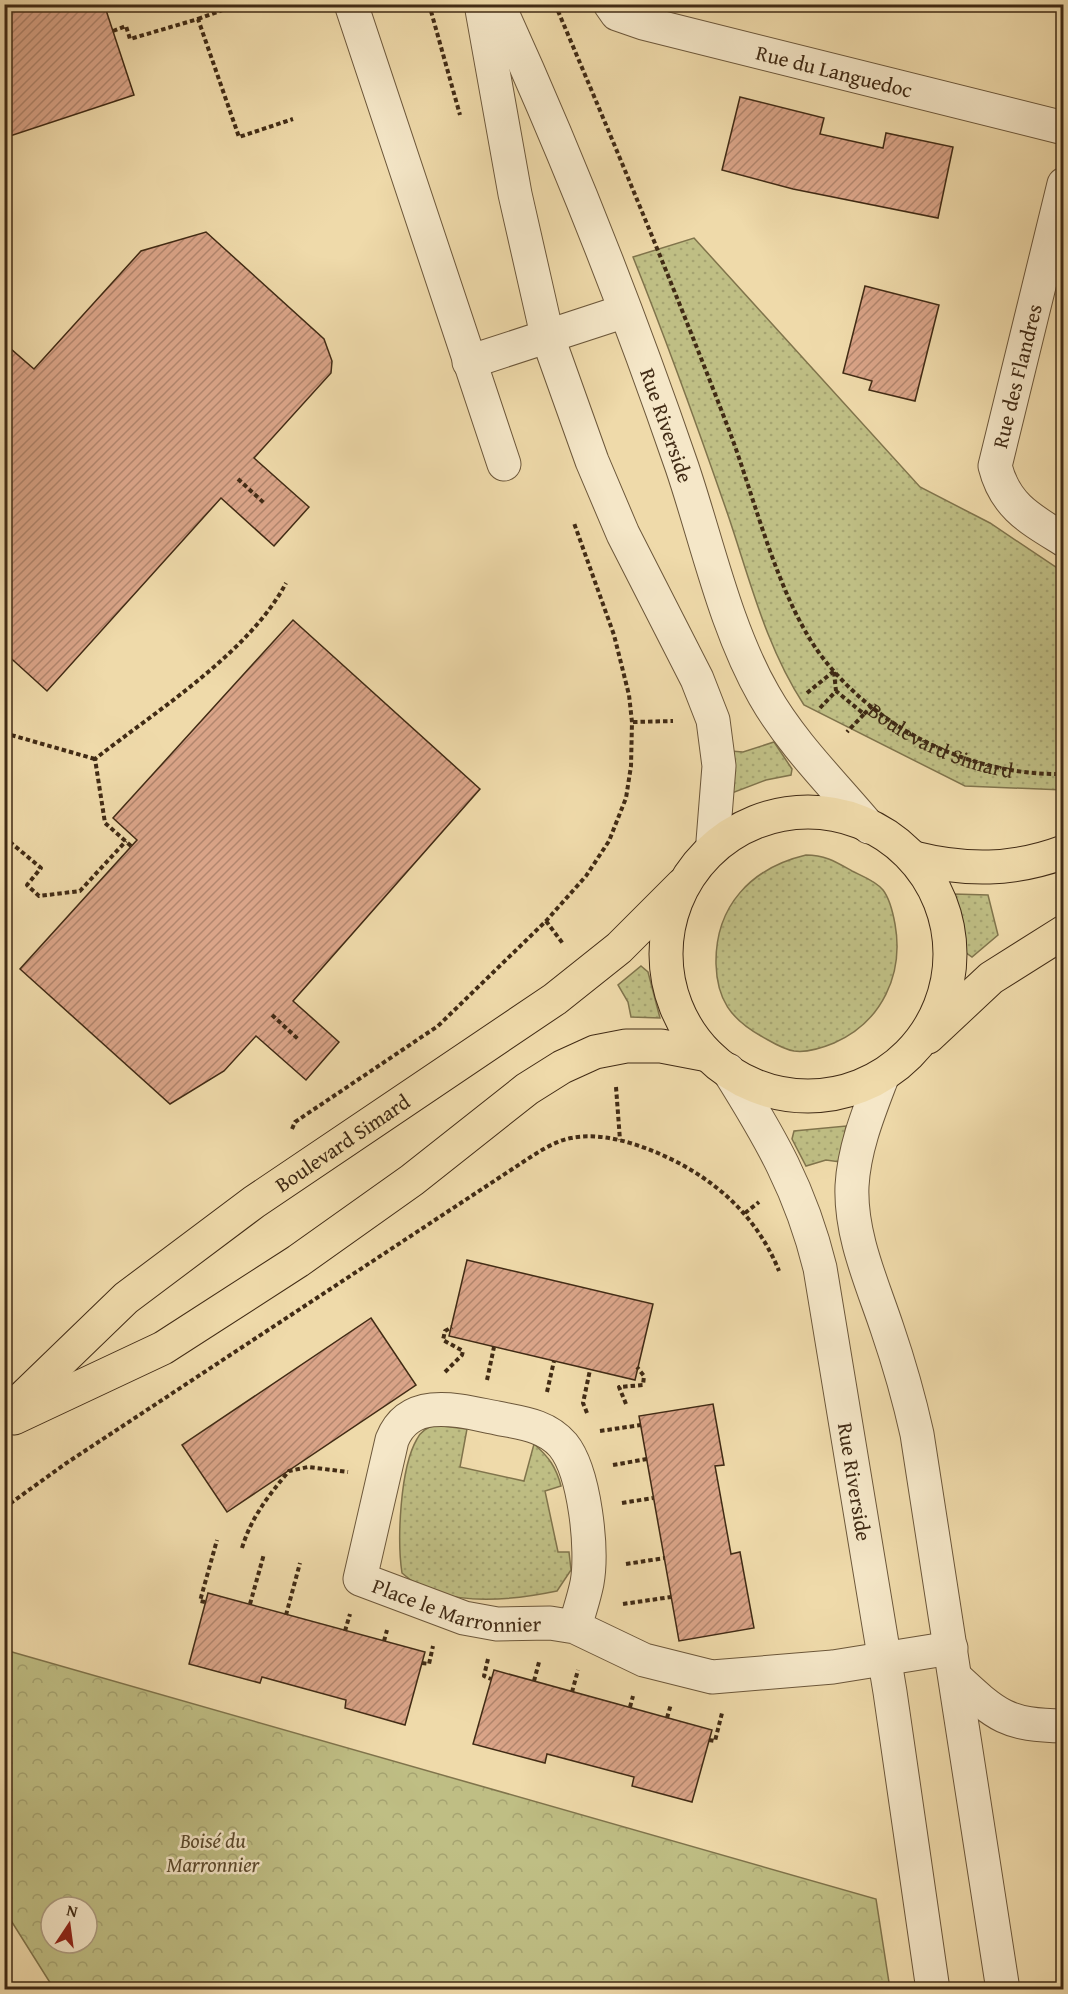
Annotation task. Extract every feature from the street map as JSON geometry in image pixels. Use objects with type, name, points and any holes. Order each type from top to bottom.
[{"type":"main road","points":[[718,1063],[681,1021],[669,972],[675,914],[689,878],[713,841],[748,818],[785,808],[820,810],[869,827],[914,858],[929,878],[940,902],[946,953],[943,980],[936,1006],[914,1051]]},
{"type":"main road","points":[[914,858],[956,867],[991,868],[1029,864],[1064,852]]},
{"type":"main road","name":"Boulevard Simard","points":[[4,1416],[126,1298],[254,1202],[563,993],[619,948],[689,878]]},
{"type":"main road","points":[[4,1423],[163,1348],[366,1214],[481,1127],[527,1089],[562,1067],[595,1052],[626,1046],[661,1046],[718,1063],[758,1087],[805,1099],[854,1093],[882,1080],[905,1062],[991,978],[1064,932]]},
{"type":"street","points":[[351,4],[504,464]]},
{"type":"street","points":[[481,4],[514,194],[547,335],[592,461],[623,534],[697,679],[712,720],[720,766],[713,841]]},
{"type":"street","name":"Rue Riverside","points":[[498,4],[551,121],[625,311],[682,466],[737,636],[753,676],[784,726],[869,827]]},
{"type":"street","name":"Rue du Languedoc","points":[[610,4],[617,14],[643,23],[1064,129]]},
{"type":"street","name":"Rue des Flandres","points":[[1064,184],[995,466],[1000,486],[1018,510],[1064,540]]},
{"type":"street","points":[[469,362],[625,311]]},
{"type":"street","name":"Rue Riverside","points":[[718,1063],[778,1153],[804,1210],[812,1235],[826,1299],[884,1658],[933,1989]]},
{"type":"street","points":[[882,1080],[866,1120],[854,1164],[853,1202],[863,1257],[910,1400],[954,1663],[1003,1989]]},
{"type":"street","name":"Place le Marronnier","points":[[574,1627],[587,1584],[589,1540],[577,1476],[565,1447],[541,1428],[463,1411],[432,1409],[410,1416],[403,1422],[392,1440],[360,1579],[464,1618],[498,1624],[550,1623],[574,1627],[644,1660],[712,1677],[833,1667],[884,1658],[954,1663]]},
{"type":"street","points":[[954,1663],[993,1713],[1040,1725],[1064,1726]]},
{"type":"path","points":[[113,31],[126,26],[130,39],[240,4]]},
{"type":"path","points":[[555,4],[694,340],[789,598],[808,637],[834,671],[836,691],[864,714]]},
{"type":"path","points":[[198,19],[239,136],[293,119]]},
{"type":"path","points":[[238,479],[264,503]]},
{"type":"path","points":[[570,512],[614,635],[629,695],[632,722],[685,721]]},
{"type":"path","points":[[95,759],[211,669],[265,617],[286,583]]},
{"type":"path","points":[[800,699],[834,671]]},
{"type":"path","name":"Boulevard Simard","points":[[834,671],[872,706],[917,738],[969,760],[1025,772],[1064,774]]},
{"type":"path","points":[[820,708],[836,691]]},
{"type":"path","points":[[847,732],[872,706]]},
{"type":"path","name":"Boulevard Simard","points":[[289,1137],[295,1122],[438,1026],[546,921],[595,865],[615,829],[626,798],[632,722]]},
{"type":"path","points":[[4,733],[95,759]]},
{"type":"path","points":[[95,759],[105,824],[131,846]]},
{"type":"path","points":[[4,837],[41,868],[27,885],[39,896],[80,891],[126,842]]},
{"type":"path","points":[[4,847],[10,842]]},
{"type":"path","points":[[546,921],[566,947]]},
{"type":"path","points":[[272,1015],[298,1039]]},
{"type":"path","points":[[618,1096],[621,1140]]},
{"type":"path","points":[[4,1508],[65,1464],[544,1149],[571,1138],[621,1140],[672,1159],[700,1174],[744,1213],[773,1257],[780,1273]]},
{"type":"path","points":[[744,1213],[760,1202]]},
{"type":"path","points":[[452,1327],[445,1331],[443,1340],[463,1351],[452,1367]]},
{"type":"path","points":[[486,1381],[494,1347]]},
{"type":"path","points":[[546,1396],[554,1361]]},
{"type":"path","points":[[626,1404],[619,1387],[643,1385],[644,1376],[637,1367]]},
{"type":"path","points":[[587,1414],[583,1402],[590,1370]]},
{"type":"path","points":[[590,1432],[641,1425]]},
{"type":"path","points":[[608,1466],[647,1459]]},
{"type":"path","points":[[242,1548],[259,1507],[289,1471],[308,1467],[350,1472]]},
{"type":"path","points":[[614,1504],[653,1498]]},
{"type":"path","points":[[205,1602],[200,1600],[217,1540]]},
{"type":"path","points":[[250,1604],[264,1554]]},
{"type":"path","points":[[624,1564],[665,1558]]},
{"type":"path","points":[[286,1615],[300,1563]]},
{"type":"path","points":[[623,1604],[671,1597]]},
{"type":"path","points":[[422,1663],[429,1664],[435,1638]]},
{"type":"path","points":[[709,1740],[715,1742],[723,1707]]},
{"type":"green space","points":[[694,238],[920,487],[990,523],[1063,572],[1063,790],[965,786],[804,705],[769,637],[694,418],[633,257]]},
{"type":"green space","points":[[774,742],[792,769],[791,775],[766,780],[732,793],[731,751],[743,752]]},
{"type":"green space","points":[[806,855],[830,860],[869,879],[880,887],[891,906],[895,924],[896,961],[886,994],[865,1023],[834,1043],[815,1050],[794,1051],[785,1049],[750,1030],[728,1007],[719,988],[717,977],[717,943],[730,907],[753,880],[769,869]]},
{"type":"green space","points":[[953,894],[988,895],[998,935],[972,957],[965,952],[962,919]]},
{"type":"green space","points":[[641,966],[648,972],[660,1018],[631,1017],[628,1002],[618,985]]},
{"type":"green space","points":[[846,1126],[840,1162],[826,1160],[806,1166],[792,1139],[794,1131]]},
{"type":"green space","points":[[434,1425],[467,1429],[460,1467],[524,1481],[534,1444],[548,1458],[557,1473],[561,1486],[545,1491],[558,1552],[569,1552],[571,1570],[557,1591],[497,1599],[456,1597],[418,1585],[402,1573],[400,1524],[403,1485],[411,1452],[419,1436],[424,1430]]},
{"type":"green space","name":"Boisé du Marronnier","points":[[5,1650],[876,1899],[890,1989],[54,1989],[5,1911]]},
{"type":"building","points":[[4,4],[104,4],[134,95],[4,138]]},
{"type":"building","points":[[740,97],[824,118],[820,134],[883,148],[886,133],[953,147],[938,218],[793,189],[722,170]]},
{"type":"building","points":[[206,232],[324,339],[332,361],[331,373],[254,458],[309,507],[274,546],[221,498],[47,691],[4,652],[4,343],[34,369],[141,251]]},
{"type":"building","points":[[865,286],[939,305],[915,401],[869,390],[872,381],[843,373]]},
{"type":"building","points":[[293,620],[480,789],[293,1001],[339,1042],[306,1080],[256,1036],[224,1071],[170,1104],[20,969],[137,840],[113,818]]},
{"type":"building","points":[[467,1260],[653,1304],[635,1380],[449,1336]]},
{"type":"building","points":[[371,1318],[416,1385],[227,1512],[182,1445]]},
{"type":"building","points":[[713,1404],[724,1465],[715,1466],[731,1554],[740,1552],[754,1628],[679,1641],[639,1416]]},
{"type":"building","points":[[208,1593],[425,1652],[405,1725],[345,1708],[346,1700],[262,1677],[260,1683],[189,1664]]},
{"type":"building","points":[[494,1670],[712,1730],[692,1802],[632,1786],[634,1777],[547,1754],[545,1763],[473,1744]]}]
